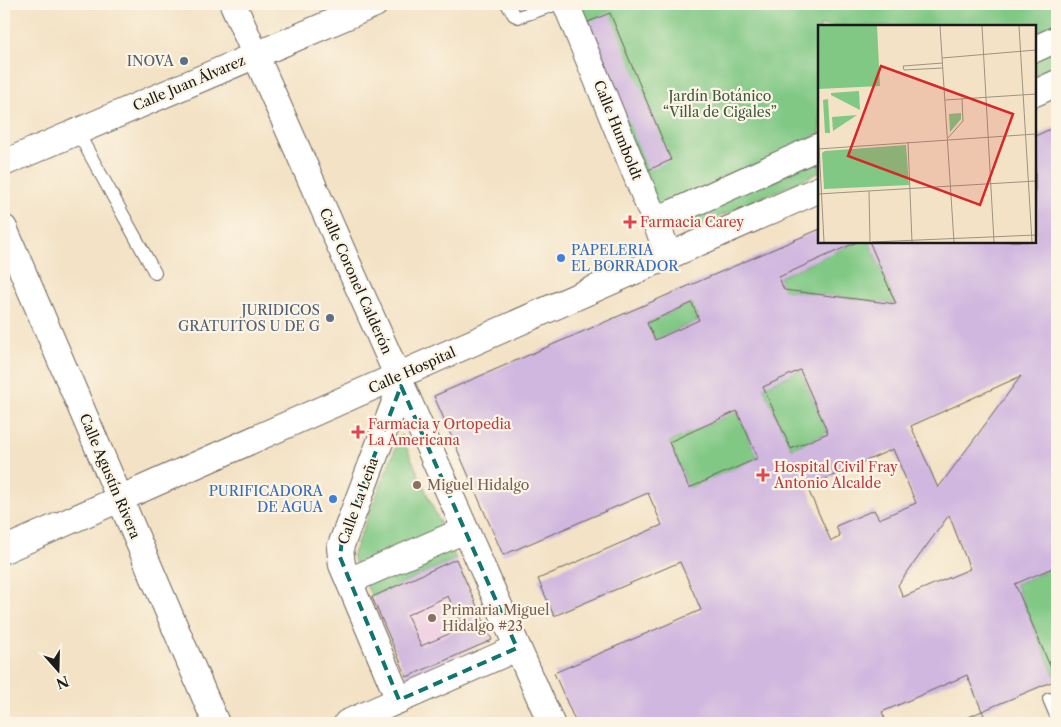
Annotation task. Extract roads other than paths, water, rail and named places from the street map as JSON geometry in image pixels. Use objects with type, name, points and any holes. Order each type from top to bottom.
[{"type":"street","name":"Calle Coronel Calderón","points":[[233,4],[551,723]]},
{"type":"street","name":"Calle Juan Álvarez","points":[[4,163],[375,4]]},
{"type":"street","name":"Calle Humboldt","points":[[566,4],[670,255]]},
{"type":"street","points":[[1036,49],[1057,39]]},
{"type":"street","points":[[1036,93],[1057,83]]},
{"type":"street","points":[[670,214],[818,147]]},
{"type":"street","name":"Calle Hospital","points":[[4,550],[399,381],[670,255],[818,189]]},
{"type":"street","name":"Calle Agustín Rivera","points":[[4,228],[216,723]]},
{"type":"street","name":"Calle La Leña","points":[[399,381],[342,540],[340,556],[399,700]]},
{"type":"street","points":[[349,581],[466,530]]},
{"type":"street","points":[[347,723],[518,648]]},
{"type":"lane","points":[[507,4],[514,15],[518,17],[557,4]]},
{"type":"lane","points":[[77,132],[154,273]]},
{"type":"lane","points":[[1049,699],[1057,718]]},
{"type":"place","name":"INOVA","points":[[184,61]]},
{"type":"place","name":"Farmacia Carey","points":[[630,222]]},
{"type":"place","name":"PAPELERIA EL BORRADOR","points":[[561,258]]},
{"type":"place","name":"JURIDICOS GRATUITOS U DE G","points":[[330,318]]},
{"type":"place","name":"Farmacia y Ortopedia La Americana","points":[[358,432]]},
{"type":"place","name":"Hospital Civil Fray Antonio Alcalde","points":[[763,475]]},
{"type":"place","name":"Miguel Hidalgo","points":[[417,485]]},
{"type":"place","name":"PURIFICADORA DE AGUA","points":[[333,499]]},
{"type":"place","name":"Primaria Miguel Hidalgo #23","points":[[432,618]]},
{"type":"park label","name":"Jardín Botánico “Villa de Cigales”","points":[[720,104]]}]
